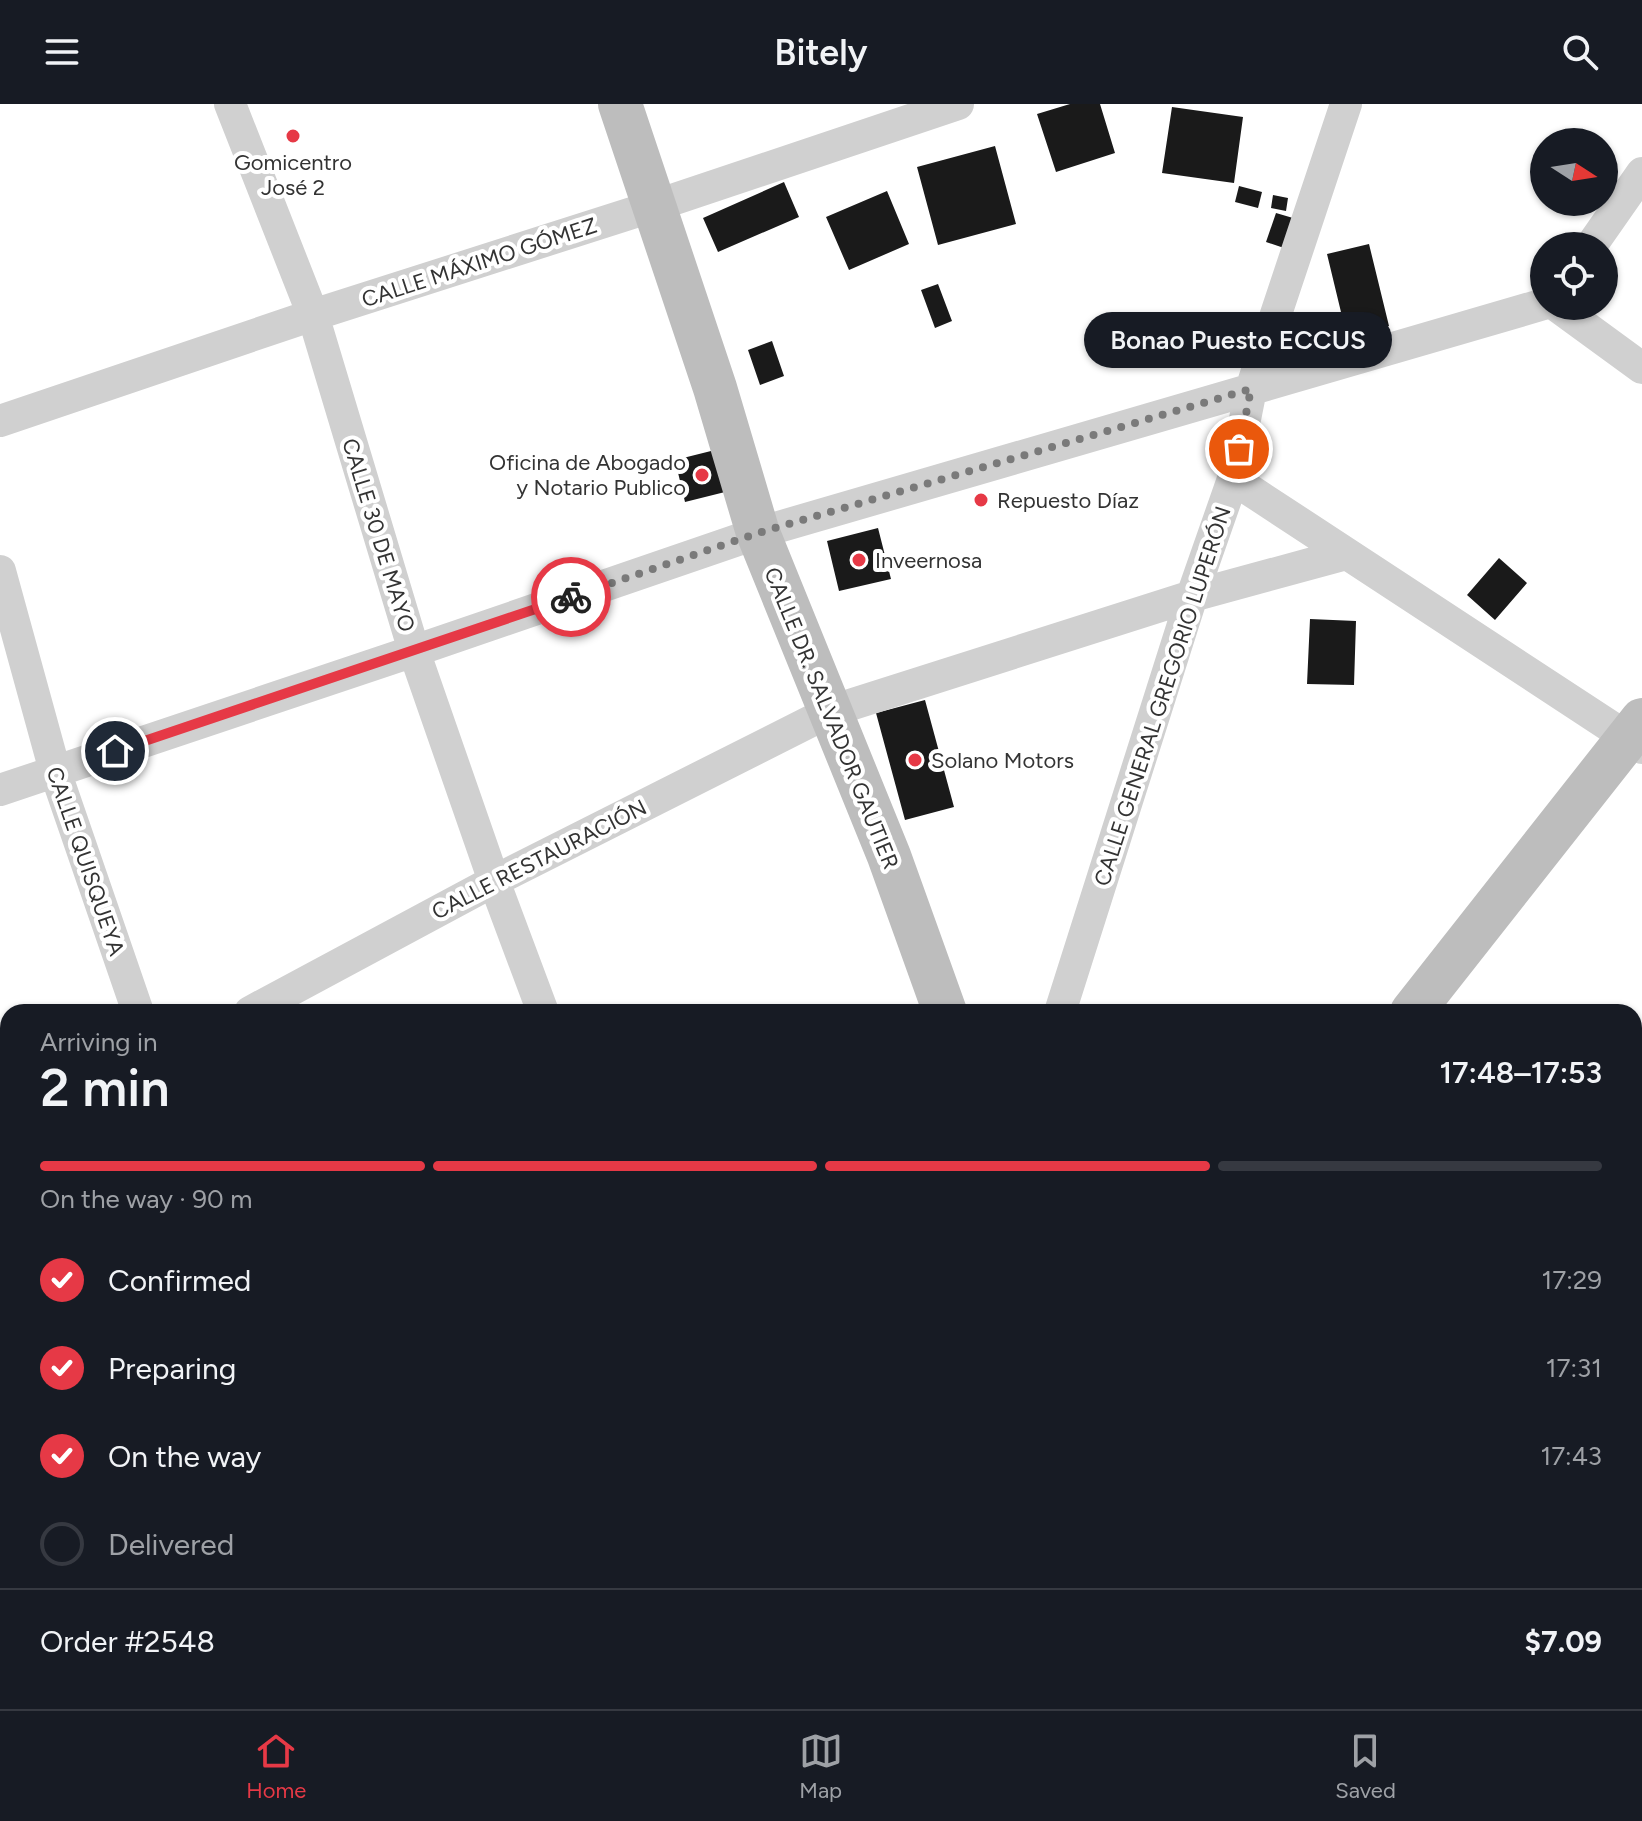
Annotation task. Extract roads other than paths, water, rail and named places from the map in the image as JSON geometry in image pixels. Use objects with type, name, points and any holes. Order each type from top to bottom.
[{"type":"main road","name":"CALLE DR. SALVADOR GAUTIER","points":[[620,104],[715,388],[758,533],[889,856],[942,1004]]},
{"type":"main road","points":[[1418,1004],[1637,735]]},
{"type":"street","name":"CALLE 30 DE MAYO","points":[[230,104],[313,315],[414,651],[540,1004]]},
{"type":"street","name":"CALLE MÁXIMO GÓMEZ","points":[[0,421],[958,104]]},
{"type":"street","name":"CALLE GENERAL GREGORIO LUPERÓN","points":[[1063,1004],[1192,596],[1233,479],[1251,389],[1346,104]]},
{"type":"street","points":[[1601,232],[1642,173]]},
{"type":"street","points":[[0,790],[758,533],[1530,308]]},
{"type":"street","points":[[1576,320],[1642,368]]},
{"type":"street","points":[[1233,479],[1346,554],[1637,735]]},
{"type":"street","name":"CALLE RESTAURACIÓN","points":[[265,1004],[494,881],[831,711],[1192,596],[1346,554]]},
{"type":"street","name":"CALLE QUISQUEYA","points":[[0,571],[55,771],[135,1004]]},
{"type":"place","name":"Gomicentro José 2","points":[[293,136]]},
{"type":"place","name":"Bonao Puesto ECCUS","points":[[1239,449]]},
{"type":"place","name":"Oficina de Abogado y Notario Publico","points":[[702,475]]},
{"type":"place","name":"Repuesto Díaz","points":[[981,500]]},
{"type":"place","name":"Inveernosa","points":[[859,560]]},
{"type":"place","name":"Solano Motors","points":[[915,760]]}]
